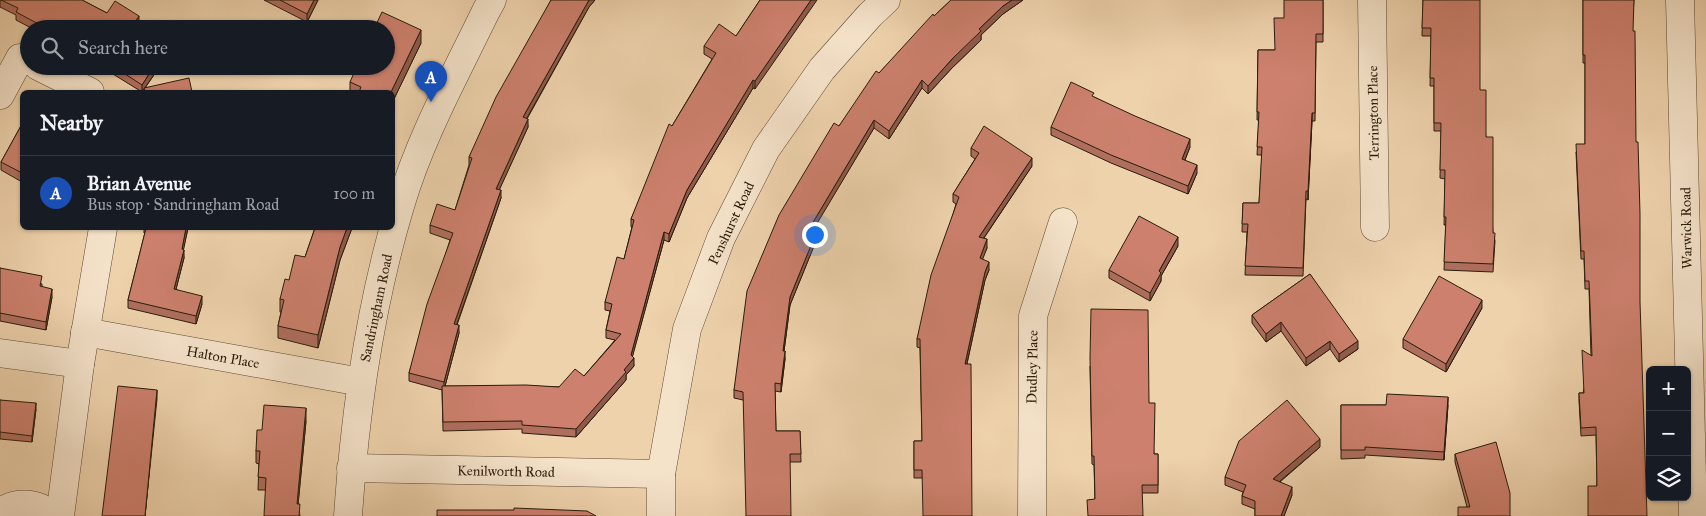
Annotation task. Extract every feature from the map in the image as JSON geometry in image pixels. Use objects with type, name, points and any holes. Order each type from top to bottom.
[{"type":"street","name":"Penshurst Road","points":[[660,516],[661,474],[687,329],[720,238],[766,149],[805,93],[822,70],[886,0]]},
{"type":"street","name":"Terrington Place","points":[[1372,0],[1375,227]]},
{"type":"street","name":"Warwick Road","points":[[1680,0],[1693,516]]},
{"type":"street","name":"Sandringham Road","points":[[395,225],[400,205],[425,139],[481,4]]},
{"type":"street","points":[[0,95],[20,61]]},
{"type":"street","points":[[56,75],[86,90]]},
{"type":"street","name":"Dudley Place","points":[[1032,516],[1033,316],[1063,222]]},
{"type":"street","points":[[60,516],[80,364],[102,230]]},
{"type":"street","name":"Sandringham Road","points":[[348,516],[361,382],[383,272],[394,230]]},
{"type":"street","name":"Halton Place","points":[[85,332],[361,382]]},
{"type":"street","points":[[0,353],[80,364]]},
{"type":"street","name":"Kenilworth Road","points":[[352,468],[661,474]]},
{"type":"street","points":[[0,514],[18,505],[34,505],[48,512],[51,516]]},
{"type":"building","points":[[1,0],[82,0],[107,13],[115,1],[139,16],[136,20],[31,20],[16,12],[18,8]]},
{"type":"building","points":[[280,0],[314,0],[307,14]]},
{"type":"building","points":[[551,0],[589,0],[523,117],[528,119],[496,189],[501,190],[454,324],[459,325],[444,382],[409,373],[427,304],[453,233],[430,225],[437,204],[455,210],[472,158],[469,157],[496,97]]},
{"type":"building","points":[[760,0],[811,0],[755,81],[753,80],[687,190],[669,234],[664,232],[631,355],[634,358],[624,370],[626,372],[576,429],[522,425],[522,421],[443,422],[442,386],[526,385],[559,387],[575,369],[584,376],[621,334],[606,330],[612,304],[605,302],[617,257],[624,259],[634,220],[631,219],[669,124],[672,126],[716,53],[704,46],[719,24],[736,36]]},
{"type":"building","points":[[951,0],[1012,0],[979,29],[981,31],[928,86],[922,80],[889,131],[874,120],[806,234],[814,238],[790,297],[781,384],[775,383],[776,431],[800,431],[801,454],[790,454],[791,516],[746,516],[743,392],[734,390],[747,291],[779,215],[834,123],[839,126],[876,71],[879,73],[933,14],[934,16]]},
{"type":"building","points":[[1284,0],[1323,0],[1323,34],[1316,34],[1315,113],[1312,113],[1303,268],[1245,266],[1248,224],[1242,224],[1243,203],[1259,203],[1262,147],[1257,147],[1259,112],[1257,112],[1258,50],[1275,50],[1274,18],[1284,18]]},
{"type":"building","points":[[1423,0],[1480,0],[1480,90],[1486,90],[1486,137],[1493,137],[1493,233],[1495,233],[1493,264],[1444,262],[1446,217],[1444,217],[1445,170],[1440,170],[1441,123],[1434,123],[1434,78],[1430,78],[1431,28],[1422,28]]},
{"type":"building","points":[[1583,0],[1634,0],[1633,31],[1635,31],[1636,142],[1638,142],[1640,302],[1647,516],[1588,516],[1588,486],[1597,486],[1596,427],[1581,428],[1579,393],[1584,393],[1582,350],[1592,356],[1589,281],[1585,281],[1584,251],[1581,251],[1576,144],[1585,144],[1585,55],[1583,55]]},
{"type":"building","points":[[382,12],[421,30],[392,90],[360,90],[361,87],[350,82],[353,75],[395,75],[395,20],[378,20]]},
{"type":"building","points":[[127,75],[148,75],[142,85]]},
{"type":"building","points":[[189,78],[192,90],[144,90],[144,88]]},
{"type":"building","points":[[1071,82],[1094,93],[1092,96],[1190,139],[1182,159],[1197,165],[1188,186],[1111,155],[1051,127]]},
{"type":"building","points":[[984,126],[1032,158],[979,237],[987,239],[980,258],[989,262],[985,272],[965,364],[971,364],[972,516],[923,516],[922,470],[914,470],[914,441],[922,441],[920,339],[917,339],[931,275],[959,197],[953,194],[979,153],[971,148]]},
{"type":"building","points":[[20,128],[20,172],[1,162]]},
{"type":"building","points":[[1139,216],[1178,237],[1159,271],[1161,273],[1150,293],[1109,270]]},
{"type":"building","points":[[146,230],[186,230],[182,249],[184,250],[174,289],[202,296],[196,316],[128,300]]},
{"type":"building","points":[[314,230],[346,230],[340,247],[318,335],[278,326],[284,300],[280,299],[285,279],[289,280],[295,255],[305,257]]},
{"type":"building","points":[[0,268],[42,276],[40,286],[52,289],[46,322],[0,313]]},
{"type":"building","points":[[1310,274],[1358,341],[1339,354],[1330,341],[1306,358],[1281,322],[1266,334],[1252,315]]},
{"type":"building","points":[[1439,276],[1482,300],[1446,364],[1403,339]]},
{"type":"building","points":[[1091,309],[1148,310],[1149,403],[1155,403],[1154,454],[1158,454],[1158,485],[1142,485],[1143,516],[1088,516],[1087,500],[1095,499],[1094,456],[1092,456]]},
{"type":"building","points":[[118,386],[157,390],[145,516],[102,516]]},
{"type":"building","points":[[1387,394],[1448,397],[1444,452],[1365,447],[1365,450],[1341,450],[1341,405],[1386,405]]},
{"type":"building","points":[[0,400],[36,403],[32,436],[0,432]]},
{"type":"building","points":[[1287,400],[1320,439],[1273,479],[1292,487],[1281,516],[1255,516],[1255,501],[1242,496],[1246,485],[1225,477],[1239,441]]},
{"type":"building","points":[[264,405],[306,408],[297,504],[300,504],[299,516],[264,516],[266,478],[258,477],[260,451],[256,451],[257,430],[262,430]]},
{"type":"building","points":[[1496,442],[1510,493],[1510,516],[1458,516],[1458,507],[1470,507],[1455,454]]},
{"type":"building","points":[[514,508],[587,511],[596,516],[437,516],[437,510],[514,510]]},
{"type":"place","name":"Brian Avenue","points":[[431,102]]}]
